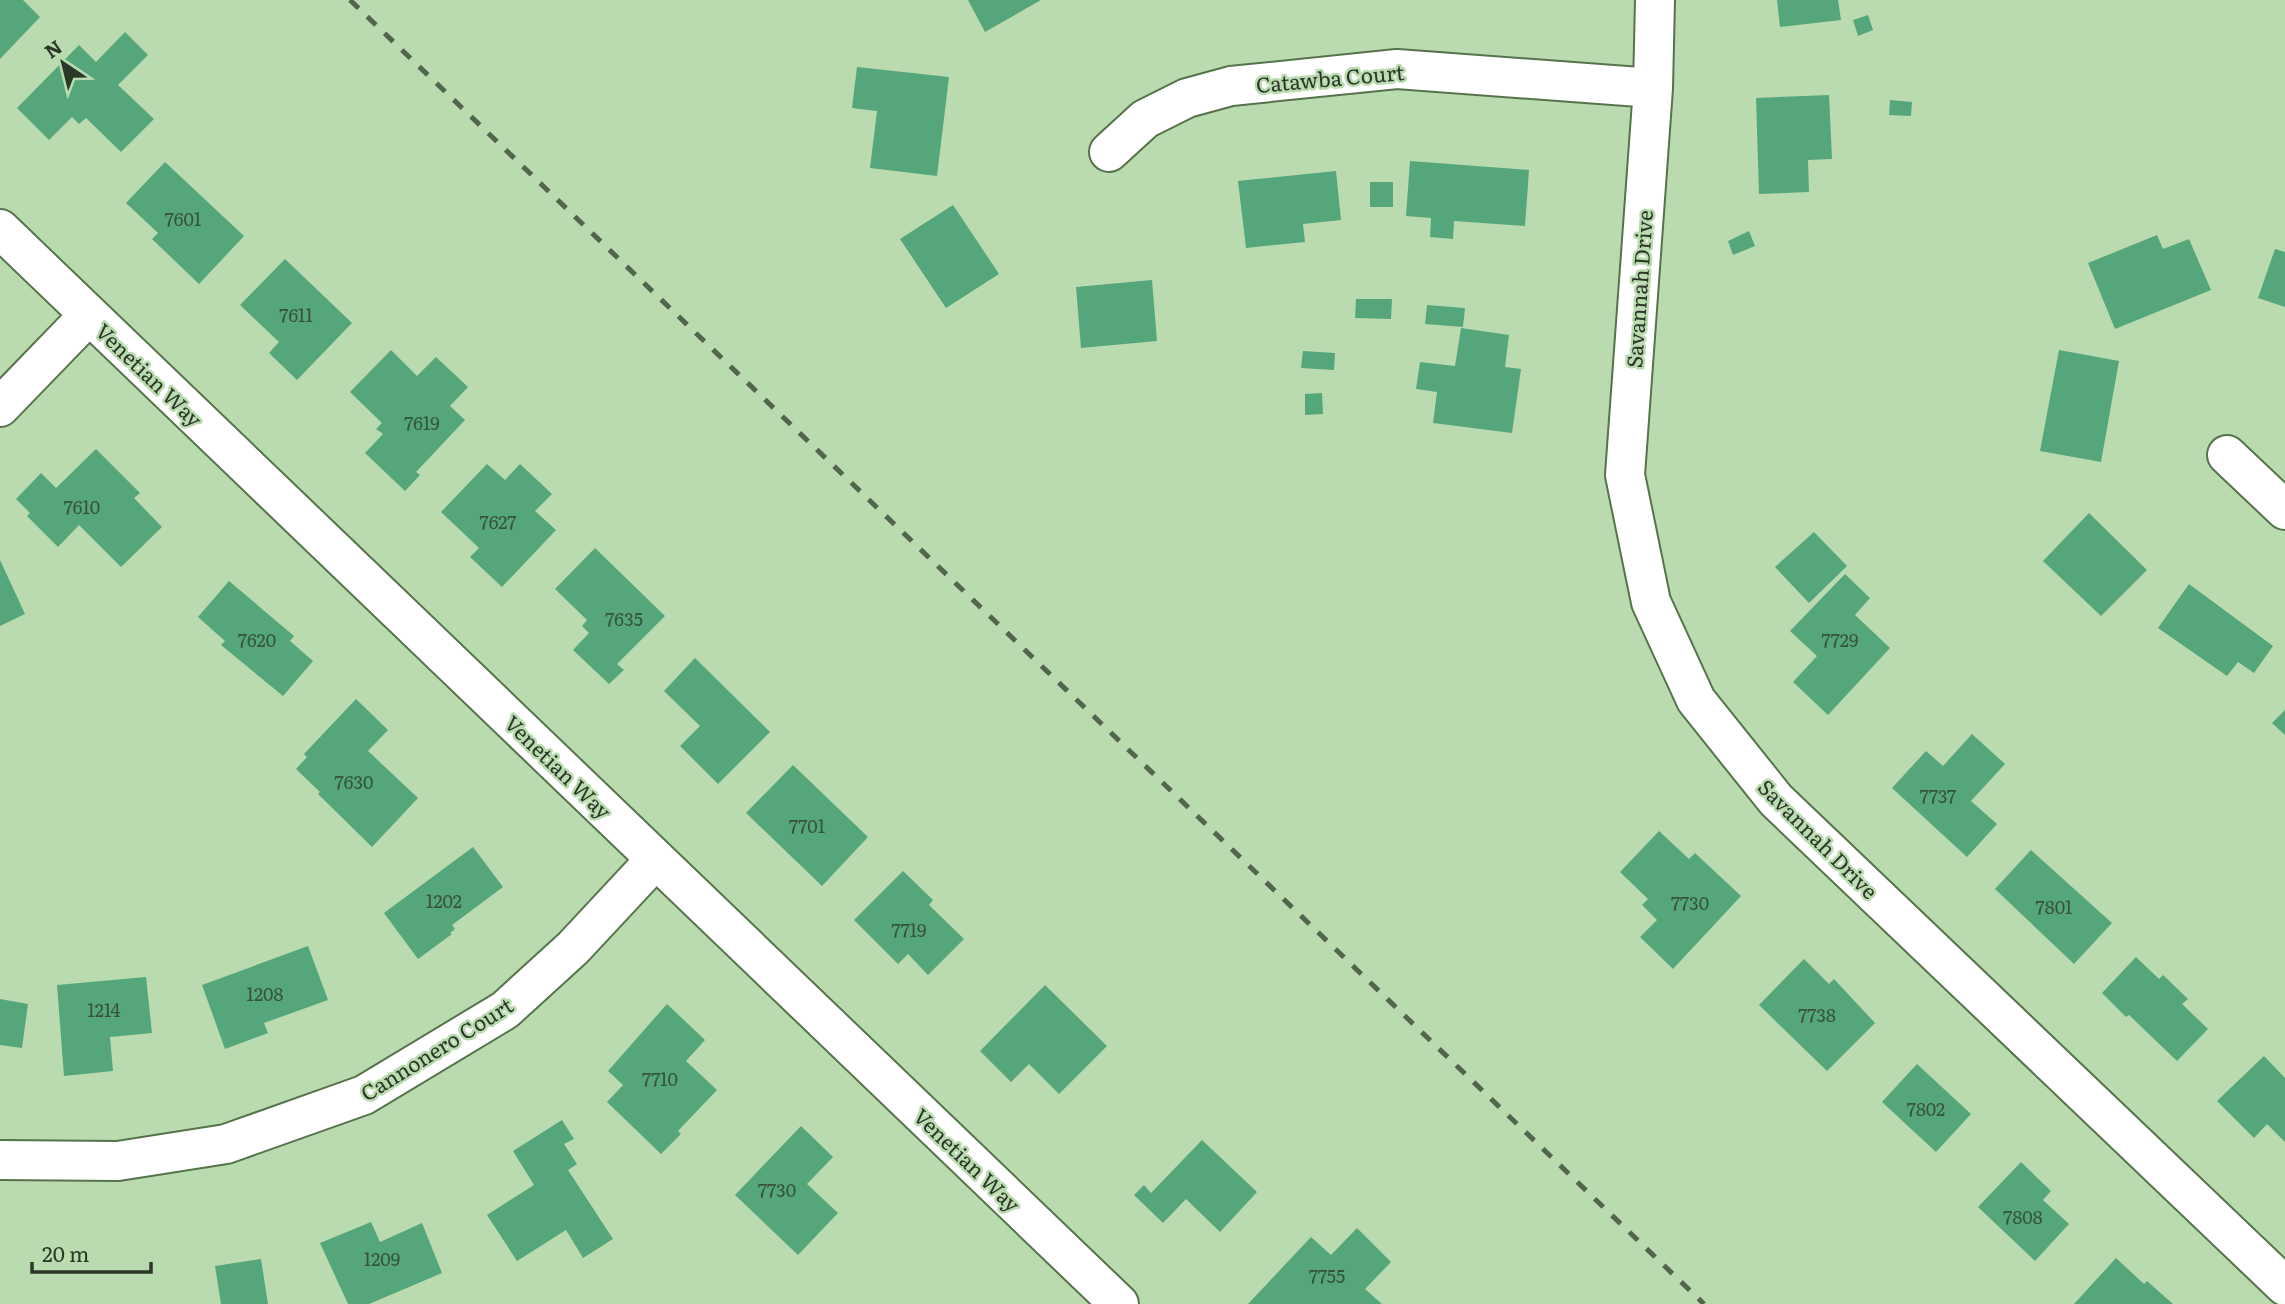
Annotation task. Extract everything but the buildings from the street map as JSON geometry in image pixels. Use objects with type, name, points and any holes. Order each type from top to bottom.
[{"type":"street","name":"Savannah Drive","points":[[1656,0],[1653,88],[1625,475],[1651,602],[1696,700],[1776,800],[2285,1286]]},
{"type":"street","name":"Catawba Court","points":[[1109,152],[1145,119],[1187,98],[1231,86],[1397,69],[1653,88]]},
{"type":"street","name":"Venetian Way","points":[[0,229],[1119,1304]]},
{"type":"street","points":[[0,407],[89,315]]},
{"type":"street","points":[[2227,455],[2285,510]]},
{"type":"street","name":"Cannonero Court","points":[[0,1160],[118,1161],[226,1143],[364,1095],[505,1010],[573,948],[656,859]]},
{"type":"railway","points":[[350,0],[1704,1304]]}]
